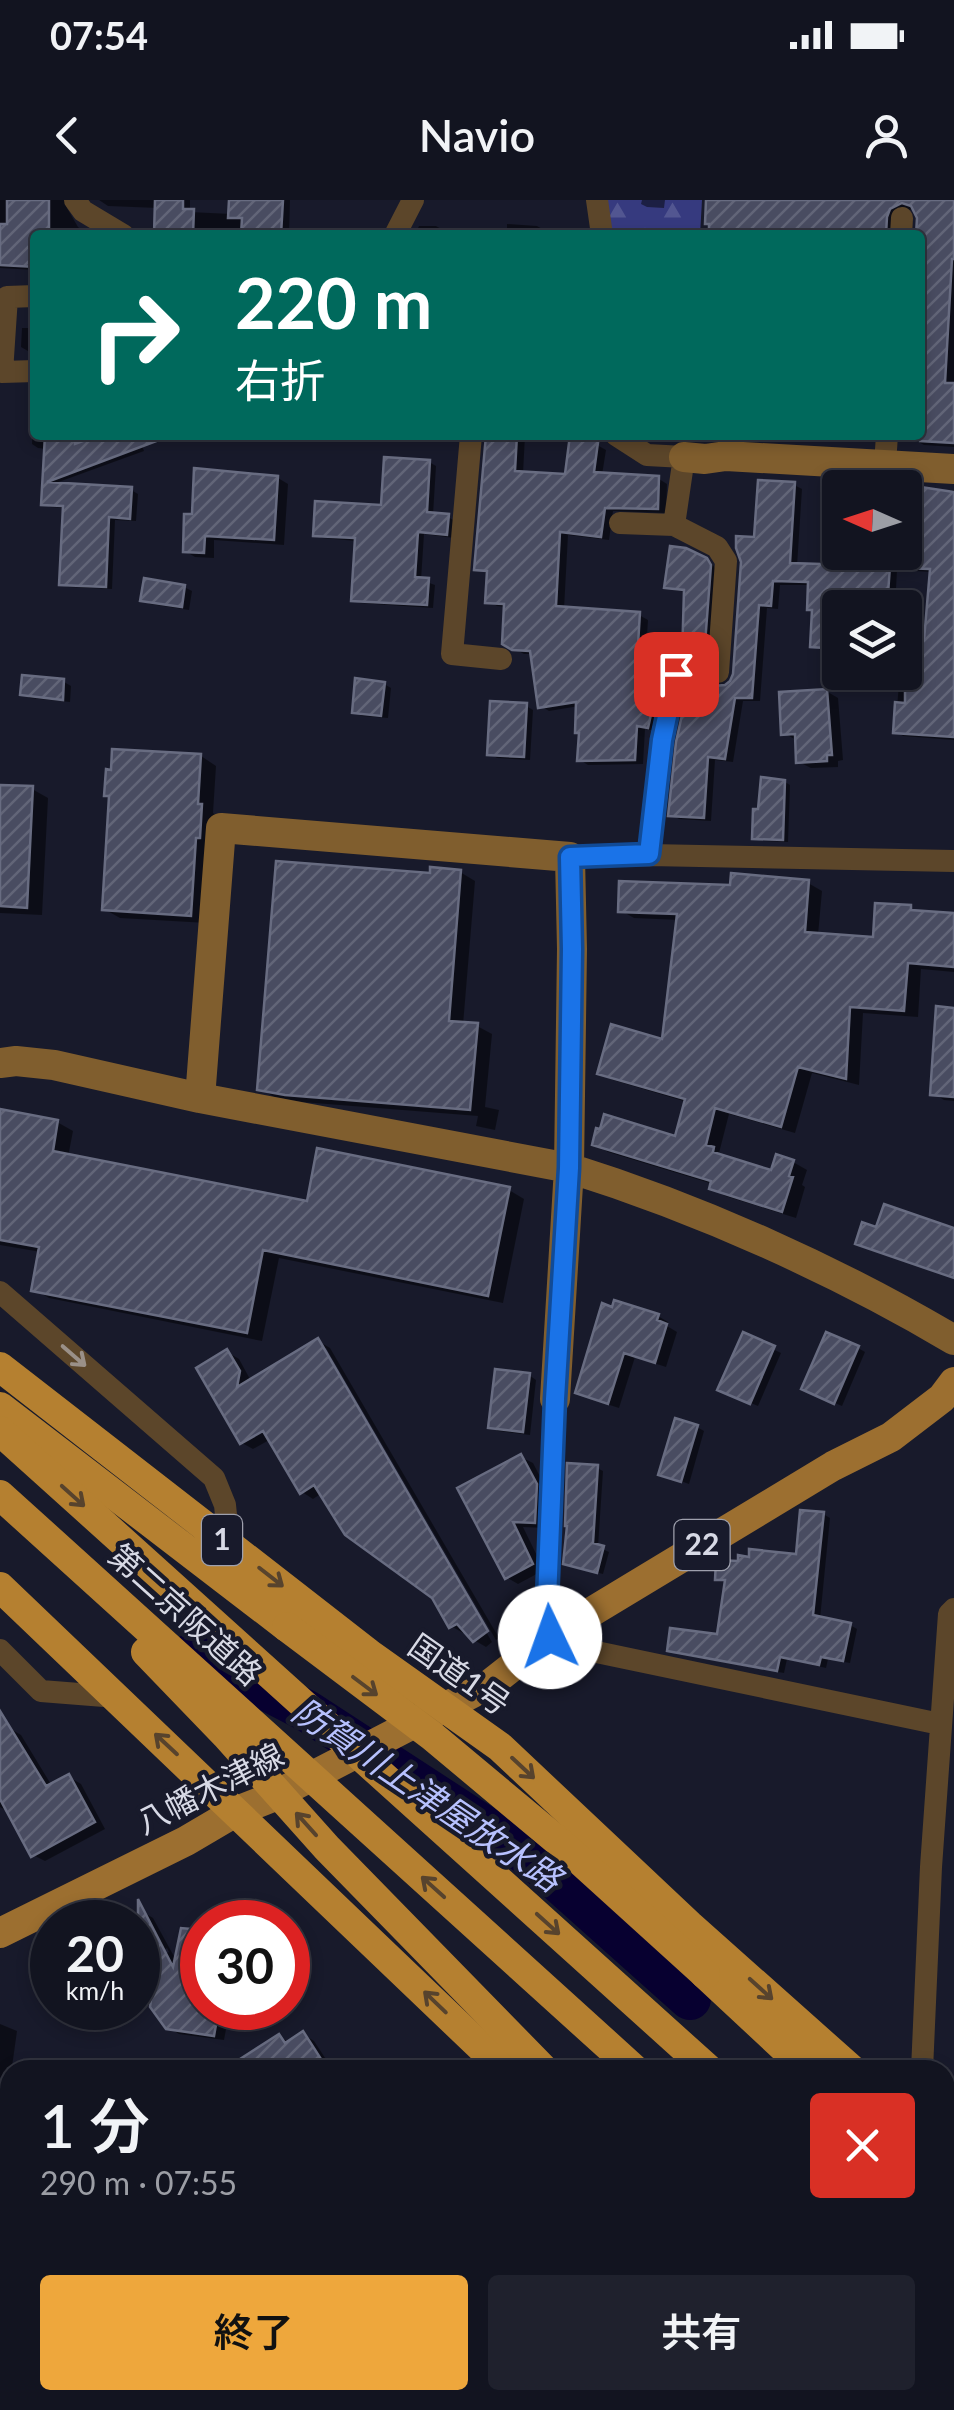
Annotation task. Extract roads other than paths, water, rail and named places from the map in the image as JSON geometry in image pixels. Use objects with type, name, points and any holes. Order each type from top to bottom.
[{"type":"highway","name":"国道1号","points":[[0,1368],[372,1656],[435,1714],[500,1747],[841,2060]]},
{"type":"highway","points":[[0,1407],[432,1736],[565,1848],[797,2060]]},
{"type":"highway","name":"第二京阪道路","points":[[0,1431],[698,2060]]},
{"type":"highway","name":"第二京阪道路","points":[[0,1495],[623,2060]]},
{"type":"highway","points":[[0,1513],[115,1620],[226,1734],[327,1848],[534,2060]]},
{"type":"highway","points":[[0,1587],[495,2060]]},
{"type":"main road","name":"八幡木津線","points":[[0,1933],[490,1684],[550,1637],[834,1466],[892,1438],[942,1398],[954,1382]]},
{"type":"street","points":[[75,200],[82,212],[114,230]]},
{"type":"street","points":[[397,230],[414,200]]},
{"type":"street","points":[[597,200],[601,230]]},
{"type":"street","points":[[30,296],[8,297],[2,372],[30,371]]},
{"type":"street","points":[[471,440],[452,654],[500,659]]},
{"type":"street","points":[[623,440],[647,456],[706,458],[886,450],[954,469]]},
{"type":"street","points":[[674,525],[684,457]]},
{"type":"street","points":[[620,523],[674,525],[717,547],[726,561],[718,672],[676,674],[662,740],[649,854]]},
{"type":"street","points":[[200,1098],[221,828],[570,857],[649,854],[954,861]]},
{"type":"street","points":[[570,857],[569,1168],[555,1399],[547,1600],[550,1637],[564,1645],[940,1724]]},
{"type":"street","points":[[0,1063],[54,1065],[200,1098],[569,1168],[616,1182],[776,1248],[897,1306],[954,1340]]},
{"type":"street","points":[[0,1292],[214,1478],[225,1505],[229,1545]]},
{"type":"street","points":[[923,2060],[942,1870],[940,1724],[948,1614],[954,1609]]},
{"type":"street","points":[[0,1650],[41,1692],[116,1697]]},
{"type":"waterway","name":"防賀川上津屋放水路","points":[[194,1652],[307,1711],[531,1857],[690,1999]]}]
